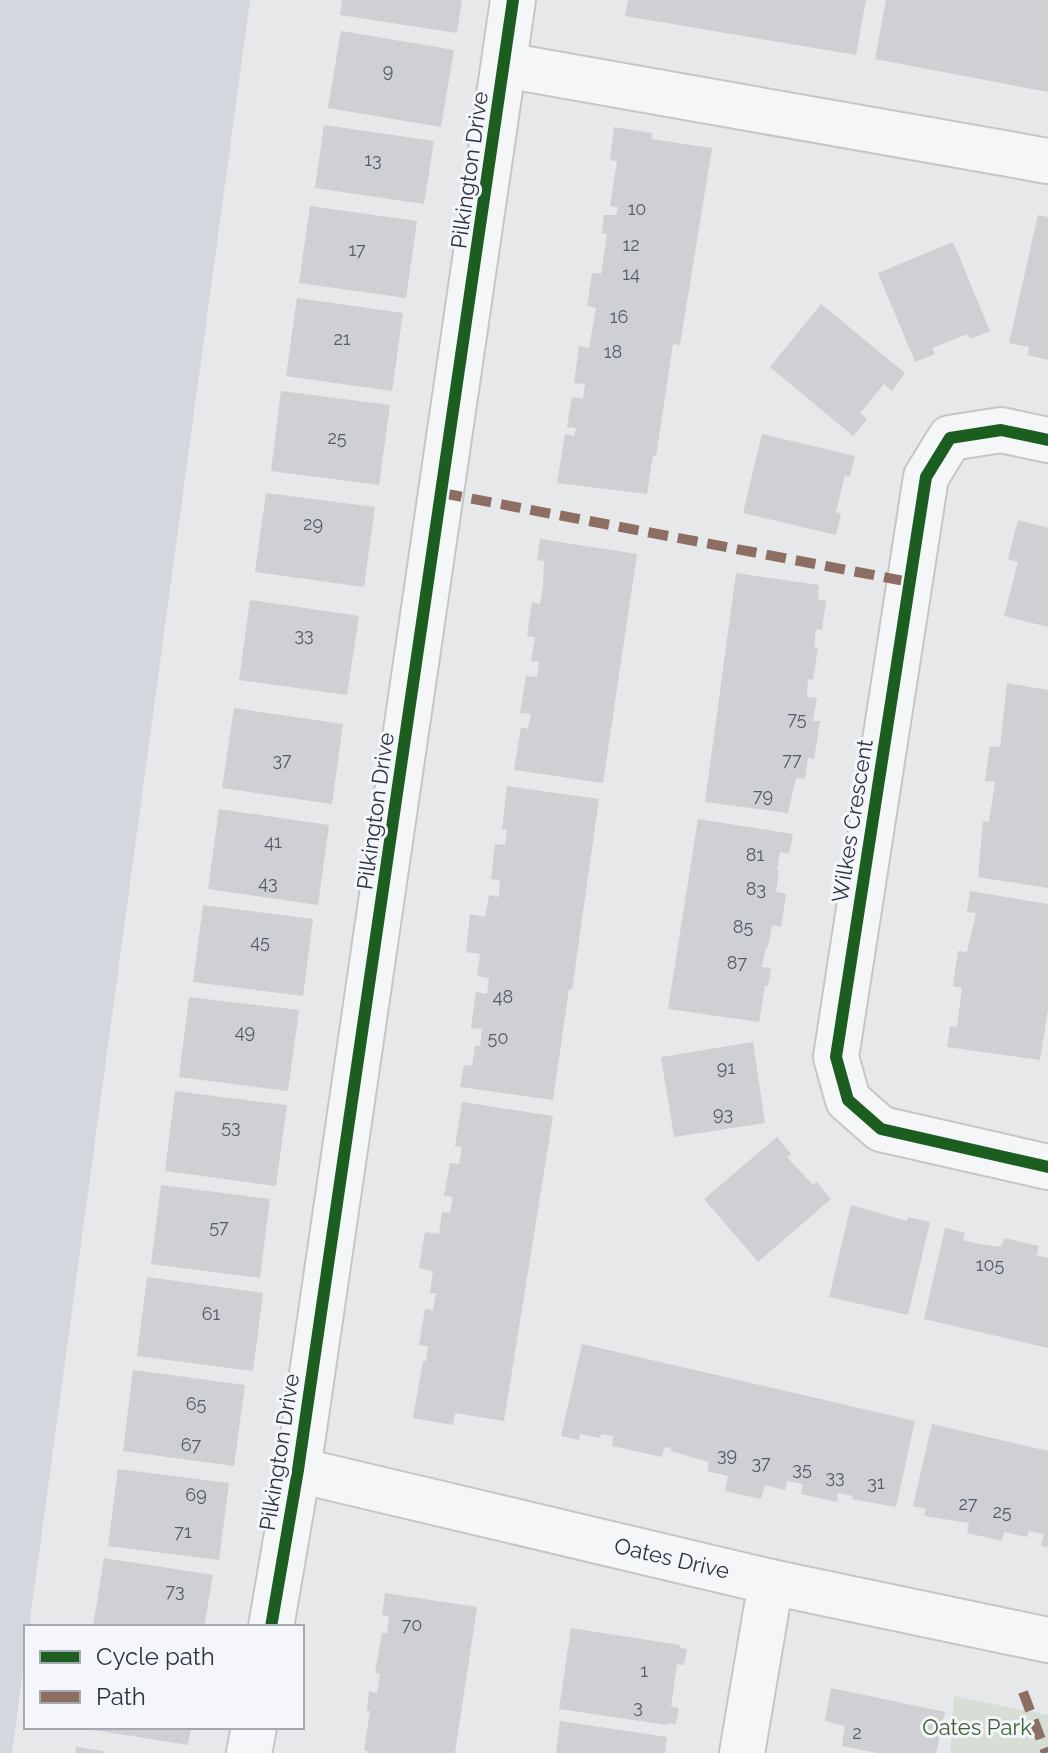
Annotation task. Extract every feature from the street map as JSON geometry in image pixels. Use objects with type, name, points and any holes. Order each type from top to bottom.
[{"type":"street","name":"Pilkington Drive","points":[[271,1625],[298,1470],[513,0]]},
{"type":"street","points":[[504,65],[1048,161]]},
{"type":"street","name":"Wilkes Crescent","points":[[1048,440],[1001,430],[950,438],[926,477],[836,1057],[848,1100],[881,1129],[1048,1167]]},
{"type":"street","name":"Oates Drive","points":[[298,1470],[771,1582],[1048,1640]]},
{"type":"street","points":[[742,1753],[771,1582]]},
{"type":"street","points":[[249,1753],[254,1729]]},
{"type":"shaded area","points":[[0,0],[250,0],[29,1625],[24,1625],[24,1663],[12,1753],[0,1753]]},
{"type":"green space","name":"Oates Park","points":[[954,1696],[1048,1715],[1048,1753],[950,1753]]},
{"type":"building","points":[[342,0],[462,0],[457,33],[340,15]]},
{"type":"building","points":[[628,0],[866,0],[856,55],[625,16]]},
{"type":"building","points":[[886,0],[1048,0],[1048,92],[875,59]]},
{"type":"building","points":[[341,31],[454,50],[441,127],[328,108]]},
{"type":"building","points":[[324,125],[434,141],[424,204],[315,188]]},
{"type":"building","points":[[614,127],[652,133],[651,139],[712,148],[680,345],[673,344],[647,494],[557,483],[565,434],[574,436],[576,428],[567,427],[572,397],[583,399],[585,384],[574,383],[579,346],[589,348],[596,308],[587,306],[592,273],[601,274],[607,234],[602,233],[604,215],[616,215],[618,207],[610,206],[617,161],[610,160]]},
{"type":"building","points":[[310,206],[417,221],[406,298],[299,283]]},
{"type":"building","points":[[1038,215],[1048,217],[1048,360],[1028,355],[1029,347],[1009,343]]},
{"type":"building","points":[[953,242],[990,331],[970,339],[968,334],[932,348],[935,354],[915,362],[878,273]]},
{"type":"building","points":[[297,298],[403,313],[392,391],[286,376]]},
{"type":"building","points":[[821,304],[905,373],[892,391],[884,384],[860,413],[867,419],[853,436],[770,367]]},
{"type":"building","points":[[281,391],[390,405],[379,485],[271,471]]},
{"type":"building","points":[[762,434],[855,456],[850,477],[845,475],[836,512],[841,514],[836,535],[743,513]]},
{"type":"building","points":[[266,493],[375,507],[364,587],[255,572]]},
{"type":"building","points":[[1018,520],[1048,528],[1048,627],[1004,616],[1018,562],[1008,559]]},
{"type":"building","points":[[540,539],[637,554],[603,783],[514,770],[521,727],[528,729],[531,714],[520,713],[526,676],[537,677],[539,662],[531,661],[535,637],[527,636],[532,602],[540,604],[543,586],[544,561],[537,560]]},
{"type":"building","points":[[736,573],[819,585],[818,599],[826,601],[822,630],[816,629],[814,647],[818,648],[813,680],[808,679],[807,697],[817,698],[813,721],[820,721],[814,759],[808,758],[805,779],[796,778],[788,813],[705,802]]},
{"type":"building","points":[[250,600],[359,616],[347,695],[239,680]]},
{"type":"building","points":[[1007,683],[1048,690],[1048,888],[978,877],[983,821],[989,822],[995,782],[985,781],[990,746],[1000,747]]},
{"type":"building","points":[[234,708],[343,724],[332,804],[222,788]]},
{"type":"building","points":[[507,786],[599,799],[553,1100],[460,1087],[464,1065],[472,1066],[475,1046],[480,1046],[482,1029],[471,1028],[476,992],[487,994],[489,978],[477,976],[480,954],[466,952],[470,914],[485,917],[489,895],[499,897],[500,880],[491,879],[495,844],[505,845],[507,829],[502,829]]},
{"type":"building","points":[[219,809],[329,825],[318,905],[208,889]]},
{"type":"building","points":[[698,819],[793,834],[789,854],[780,852],[776,892],[786,894],[781,927],[772,925],[766,947],[762,967],[771,968],[759,1022],[668,1009]]},
{"type":"building","points":[[970,891],[1048,904],[1048,1009],[1040,1060],[947,1047],[950,1026],[957,1027],[962,988],[953,986],[958,951],[967,952],[976,913],[967,912]]},
{"type":"building","points":[[203,905],[313,919],[303,996],[193,982]]},
{"type":"building","points":[[189,997],[299,1010],[288,1091],[179,1077]]},
{"type":"building","points":[[753,1042],[765,1123],[674,1137],[661,1057]]},
{"type":"building","points":[[175,1091],[287,1105],[276,1186],[165,1171]]},
{"type":"building","points":[[462,1102],[553,1116],[504,1421],[455,1413],[453,1425],[413,1418],[428,1346],[419,1345],[425,1309],[433,1310],[436,1293],[430,1293],[433,1271],[419,1268],[425,1232],[439,1234],[442,1212],[450,1213],[453,1197],[444,1196],[450,1163],[459,1164],[462,1147],[455,1146]]},
{"type":"building","points":[[777,1137],[791,1154],[787,1157],[813,1185],[817,1182],[831,1199],[758,1262],[704,1199]]},
{"type":"building","points":[[161,1185],[270,1199],[260,1278],[151,1264]]},
{"type":"building","points":[[851,1205],[907,1221],[908,1217],[930,1222],[908,1315],[829,1297]]},
{"type":"building","points":[[945,1228],[965,1233],[963,1240],[979,1244],[1001,1247],[1004,1238],[1039,1246],[1036,1255],[1048,1258],[1048,1348],[924,1319]]},
{"type":"building","points":[[147,1277],[263,1293],[253,1371],[137,1356]]},
{"type":"building","points":[[582,1344],[915,1421],[896,1507],[852,1499],[853,1496],[838,1493],[837,1502],[801,1494],[803,1484],[787,1481],[785,1490],[765,1485],[761,1499],[725,1491],[728,1476],[707,1471],[709,1462],[671,1451],[671,1448],[665,1447],[662,1457],[612,1446],[613,1436],[601,1434],[600,1438],[580,1434],[579,1440],[561,1436]]},
{"type":"building","points":[[133,1370],[245,1385],[234,1466],[123,1451]]},
{"type":"building","points":[[932,1424],[1048,1451],[1048,1547],[1041,1546],[1044,1534],[1029,1531],[1027,1537],[1004,1532],[1002,1541],[967,1533],[969,1523],[924,1516],[926,1509],[913,1506]]},
{"type":"building","points":[[118,1469],[229,1483],[219,1560],[108,1546]]},
{"type":"building","points":[[104,1558],[213,1575],[204,1625],[93,1625]]},
{"type":"building","points":[[385,1593],[477,1607],[455,1753],[367,1753],[364,1750],[370,1711],[367,1711],[369,1691],[377,1693],[380,1674],[375,1673],[382,1633],[387,1633],[389,1616],[382,1615]]},
{"type":"building","points":[[571,1628],[680,1645],[680,1648],[687,1649],[684,1665],[677,1664],[671,1706],[679,1708],[676,1724],[559,1709]]},
{"type":"building","points":[[831,1688],[945,1712],[936,1753],[876,1753],[842,1746],[845,1726],[825,1721]]},
{"type":"building","points":[[560,1721],[667,1737],[665,1753],[556,1753]]},
{"type":"building","points":[[88,1729],[191,1729],[188,1745]]},
{"type":"building","points":[[76,1747],[104,1751],[104,1753],[75,1753]]},
{"type":"marked path","points":[[442,493],[910,582]]},
{"type":"marked path","points":[[1023,1692],[1046,1753]]},
{"type":"cycle path","points":[[271,1625],[298,1470],[513,0]]},
{"type":"cycle path","points":[[1048,440],[1001,430],[950,438],[926,477],[836,1057],[848,1100],[881,1129],[1048,1167]]}]
